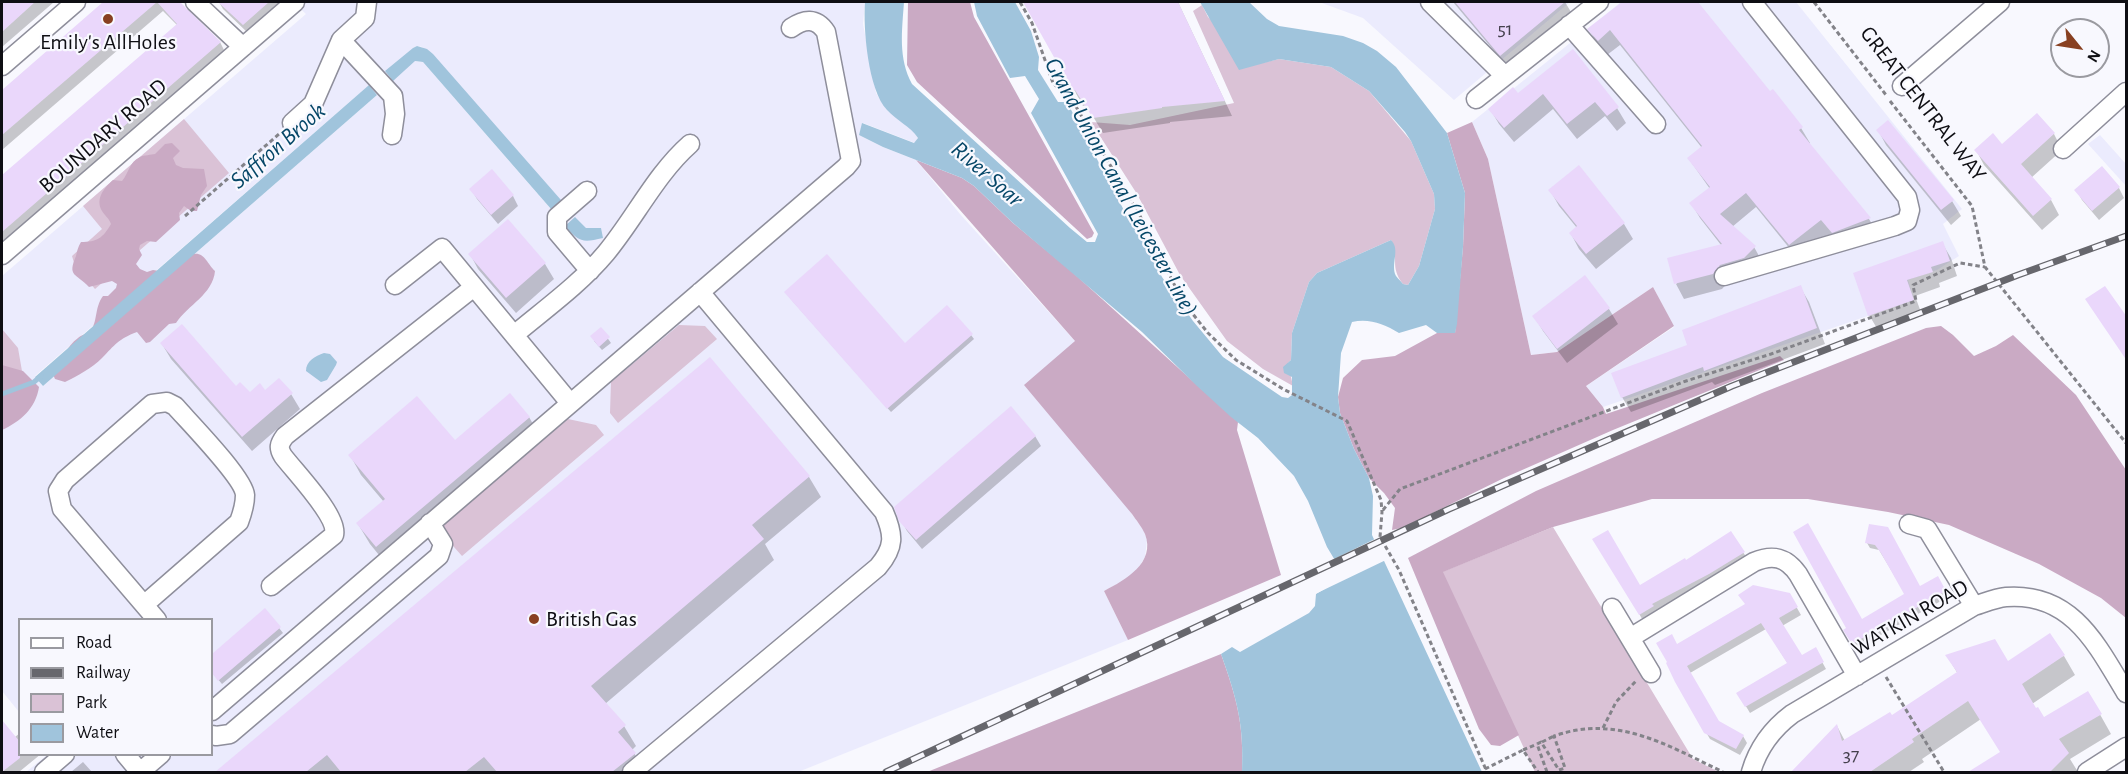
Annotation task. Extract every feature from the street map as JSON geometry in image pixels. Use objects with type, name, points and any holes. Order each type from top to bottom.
[{"type":"street","points":[[2,66],[76,2]]},
{"type":"street","points":[[195,2],[243,47]]},
{"type":"street","points":[[292,123],[313,104],[341,40],[365,18],[367,2]]},
{"type":"street","points":[[1430,2],[1505,76]]},
{"type":"street","points":[[1476,99],[1599,2]]},
{"type":"street","points":[[1724,276],[1895,226],[1907,221],[1910,210],[1907,197],[1752,2]]},
{"type":"street","points":[[1902,86],[2000,2]]},
{"type":"street","name":"BOUNDARY ROAD","points":[[2,255],[292,4]]},
{"type":"street","points":[[215,700],[430,523],[851,161],[826,32],[821,25],[806,20],[790,28]]},
{"type":"street","points":[[1569,25],[1656,124]]},
{"type":"street","points":[[341,40],[393,96],[395,114],[392,135]]},
{"type":"street","points":[[2063,149],[2127,92]]},
{"type":"street","points":[[514,335],[590,271],[618,238],[674,158],[690,144]]},
{"type":"street","points":[[587,191],[557,217],[557,232],[590,271]]},
{"type":"street","points":[[395,285],[442,248],[570,403]]},
{"type":"street","points":[[271,586],[336,531],[332,518],[283,456],[279,450],[279,444],[285,436],[474,287]]},
{"type":"street","points":[[632,772],[878,567],[888,556],[892,541],[890,525],[884,512],[700,292]]},
{"type":"street","points":[[145,604],[239,522],[251,488],[237,478],[175,406],[167,402],[152,404],[65,480],[58,491],[62,509],[156,618]]},
{"type":"street","points":[[213,735],[230,734],[439,556],[443,544],[430,523]]},
{"type":"street","points":[[1909,524],[1927,529],[1974,606]]},
{"type":"street","points":[[1630,638],[1754,562],[1766,557],[1778,557],[1791,563],[1798,573],[1857,676]]},
{"type":"street","name":"WATKIN ROAD","points":[[1751,772],[1762,745],[1776,726],[1792,714],[1974,606],[2004,597],[2040,601],[2079,622],[2093,638],[2127,693]]},
{"type":"street","points":[[1612,608],[1651,673]]},
{"type":"street","points":[[2087,772],[2127,747]]},
{"type":"street","points":[[44,772],[63,756]]},
{"type":"street","points":[[127,756],[140,772],[159,756]]},
{"type":"path","points":[[1020,2],[1032,23],[1053,83],[1075,105],[1140,216],[1179,294],[1208,333],[1236,360],[1283,389],[1347,421],[1381,500],[1380,537],[1400,570],[1486,771],[1554,736],[1579,729],[1603,728],[1636,734],[1657,741],[1723,772]]},
{"type":"path","name":"GREAT CENTRAL WAY","points":[[1814,2],[1972,206],[1985,267],[2127,444]]},
{"type":"path","points":[[185,216],[292,123]]},
{"type":"path","points":[[1382,512],[1400,489],[1686,381],[1772,354],[1916,301],[1913,285],[1959,263],[1985,267]]},
{"type":"path","points":[[1878,664],[1944,772]]},
{"type":"path","points":[[1603,728],[1616,702],[1626,690],[1638,679],[1651,673]]},
{"type":"path","points":[[1539,743],[1559,770],[1564,768],[1554,736]]},
{"type":"path","points":[[1539,743],[1547,772]]},
{"type":"path","points":[[1523,750],[1538,772]]},
{"type":"shaded area","points":[[293,2],[865,2],[863,24],[876,93],[887,110],[912,129],[918,138],[915,143],[863,123],[859,135],[916,160],[960,214],[1075,341],[1132,514],[1144,531],[1147,540],[1145,557],[1136,572],[1104,591],[1128,640],[798,772],[26,772],[46,756],[213,756],[213,618],[18,618],[18,711],[2,691],[2,276],[306,14]],"holes":[[[422,47],[560,200],[550,208],[423,62],[415,61],[413,48]],[[368,86],[377,95],[43,386],[35,376]]]},
{"type":"shaded area","points":[[908,2],[970,2],[974,17],[1094,233],[1092,237],[1087,239],[917,82],[907,65]]},
{"type":"shaded area","points":[[1319,2],[1570,2],[1454,100],[1363,18]]},
{"type":"shaded area","points":[[1621,2],[1796,2],[1962,209],[1943,224],[1959,256],[1937,270],[1908,280],[1914,300],[1603,407],[1586,386],[1674,327],[1653,287],[1557,352],[1531,355],[1488,159],[1472,122]]},
{"type":"shaded area","points":[[1472,122],[1488,159],[1531,355],[1557,352],[1653,287],[1674,326],[1586,386],[1606,414],[1780,356],[1784,360],[1613,430],[1504,478],[1402,528],[1392,530],[1395,508],[1369,478],[1354,449],[1340,413],[1338,397],[1343,378],[1362,360],[1395,356],[1437,333],[1455,333],[1463,247],[1465,193],[1447,133]]},
{"type":"shaded area","points":[[2100,135],[2126,164],[2126,186],[2088,144]]},
{"type":"shaded area","points":[[172,143],[180,151],[173,158],[176,165],[183,168],[204,169],[207,186],[201,195],[197,211],[191,211],[184,206],[179,213],[180,220],[156,242],[147,241],[140,245],[142,255],[136,264],[147,272],[159,271],[197,254],[206,259],[215,271],[210,286],[176,323],[169,324],[150,342],[146,343],[137,332],[121,340],[98,362],[79,374],[65,382],[55,379],[52,372],[74,341],[90,331],[100,301],[103,296],[108,296],[116,288],[117,284],[112,281],[89,287],[74,274],[72,268],[81,242],[99,238],[111,224],[100,207],[100,198],[113,180],[122,181],[136,159],[155,154],[165,144]]},
{"type":"shaded area","points":[[916,160],[962,178],[974,186],[1238,422],[1237,430],[1281,575],[1128,640],[1104,591],[1129,576],[1142,562],[1146,554],[1145,534],[1132,514],[1024,385],[1075,341]]},
{"type":"shaded area","points":[[1941,326],[1974,356],[2013,335],[2076,395],[2126,470],[2126,618],[2101,598],[2039,564],[1949,525],[1808,499],[1652,499],[1553,527],[1443,572],[1519,735],[1500,746],[1491,745],[1479,729],[1408,558],[1536,491],[1762,393],[1926,328]]},
{"type":"shaded area","points":[[2,365],[23,371],[39,387],[31,408],[15,423],[2,430]]},
{"type":"shaded area","points":[[1221,654],[1238,712],[1242,740],[1242,772],[927,772]]},
{"type":"green space","points":[[1202,5],[1208,17],[1262,63],[1279,59],[1331,67],[1369,91],[1411,141],[1434,194],[1435,209],[1419,266],[1408,285],[1403,284],[1396,272],[1395,252],[1391,240],[1317,273],[1309,282],[1292,333],[1291,360],[1288,363],[1293,386],[1263,369],[1227,341],[1180,275],[1137,194],[1091,122],[1130,125],[1234,103],[1193,11]]},
{"type":"green space","points":[[184,119],[229,173],[95,289],[75,266],[72,256],[102,229],[83,206]]},
{"type":"green space","points":[[679,325],[705,326],[717,339],[618,423],[610,413],[611,382]]},
{"type":"green space","points":[[2,329],[18,348],[27,400],[2,420]]},
{"type":"green space","points":[[568,419],[596,425],[604,435],[462,556],[438,529]]},
{"type":"green space","points":[[1553,527],[1693,759],[1719,772],[1535,772],[1442,572]]},
{"type":"water","name":"River Soar","points":[[865,2],[904,2],[903,54],[912,84],[1070,228],[1087,242],[1095,242],[1098,234],[1031,113],[1039,99],[1025,76],[1010,78],[977,16],[974,2],[1015,2],[1031,31],[1039,57],[1038,70],[1058,102],[1067,102],[1162,277],[1193,321],[1223,357],[1282,397],[1288,398],[1292,395],[1292,377],[1284,373],[1283,367],[1291,360],[1292,333],[1309,282],[1317,273],[1391,240],[1395,248],[1394,271],[1403,284],[1408,285],[1419,266],[1435,209],[1434,194],[1411,141],[1369,91],[1331,67],[1279,59],[1239,70],[1200,2],[1249,2],[1267,19],[1279,26],[1343,36],[1363,43],[1396,67],[1447,133],[1465,193],[1457,324],[1455,333],[1437,333],[1426,325],[1399,333],[1376,323],[1352,322],[1341,353],[1338,397],[1340,413],[1354,449],[1369,478],[1373,496],[1372,535],[1482,772],[1242,772],[1242,740],[1238,712],[1221,654],[1232,647],[1240,652],[1309,613],[1315,606],[1316,594],[1345,577],[1327,547],[1308,501],[1294,476],[1258,438],[1197,386],[1142,332],[1013,223],[974,186],[962,178],[883,147],[859,135],[862,123],[914,143],[918,138],[887,110],[875,88],[866,42]]},
{"type":"water","points":[[417,46],[433,54],[561,200],[551,209],[423,62],[415,61],[393,81],[385,71]]},
{"type":"water","points":[[369,85],[377,95],[43,386],[35,377]]},
{"type":"water","points":[[575,217],[586,228],[601,228],[603,238],[585,241],[574,235],[565,226]]},
{"type":"water","points":[[324,353],[330,354],[337,362],[327,380],[321,382],[306,371],[312,359]]},
{"type":"pier","points":[[1377,538],[1388,559],[1313,595],[1314,591],[1341,576],[1332,560]]},
{"type":"building","points":[[2,2],[35,2],[2,32]]},
{"type":"building","points":[[103,2],[157,2],[2,135],[2,90]]},
{"type":"building","points":[[157,2],[180,2],[221,42],[2,232],[2,175],[177,24]]},
{"type":"building","points":[[218,2],[269,2],[243,25]]},
{"type":"building","points":[[1023,2],[1178,2],[1225,101],[1162,107],[1093,118],[1075,90],[1073,91]]},
{"type":"building","points":[[1455,2],[1565,2],[1500,56]]},
{"type":"building","points":[[1622,2],[1698,2],[1770,91],[1773,89],[1803,127],[1799,130],[1871,218],[1832,233],[1821,220],[1789,245],[1746,193],[1720,214],[1756,246],[1744,258],[1720,265],[1713,274],[1674,284],[1667,258],[1722,244],[1689,203],[1710,187],[1687,158],[1702,146],[1610,30],[1598,41],[1587,29]]},
{"type":"building","points":[[1573,49],[1619,107],[1607,116],[1595,102],[1567,124],[1543,94],[1504,128],[1488,109],[1513,87],[1518,93]]},
{"type":"building","points":[[2037,113],[2055,133],[2021,164],[2052,199],[2033,216],[1974,150],[1993,133],[2002,144]]},
{"type":"building","points":[[1888,120],[1954,200],[1941,210],[1876,130]]},
{"type":"building","points":[[1579,165],[1625,223],[1586,254],[1569,233],[1577,226],[1548,190]]},
{"type":"building","points":[[2102,166],[2120,187],[2092,211],[2074,190]]},
{"type":"building","points":[[492,169],[514,195],[491,215],[469,189]]},
{"type":"building","points":[[508,219],[546,263],[506,298],[468,254]]},
{"type":"building","points":[[1943,241],[1950,261],[1931,267],[1933,272],[1907,280],[1914,300],[1868,316],[1853,273]]},
{"type":"building","points":[[827,254],[905,343],[947,305],[973,334],[887,409],[784,292]]},
{"type":"building","points":[[1585,275],[1610,308],[1557,349],[1532,316]]},
{"type":"building","points":[[1801,285],[1817,328],[1704,371],[1703,367],[1621,398],[1611,373],[1687,345],[1682,330]]},
{"type":"building","points":[[2105,286],[2127,317],[2127,361],[2085,299]]},
{"type":"building","points":[[182,324],[236,386],[240,382],[250,392],[260,383],[265,390],[279,378],[293,393],[242,437],[160,343]]},
{"type":"building","points":[[601,327],[610,337],[599,347],[590,336]]},
{"type":"building","name":"British Gas","points":[[710,357],[810,476],[752,525],[764,539],[591,686],[626,725],[618,732],[636,753],[612,772],[497,772],[484,757],[465,772],[341,772],[327,755],[306,772],[215,772]]},
{"type":"building","points":[[510,393],[530,417],[376,547],[356,523],[385,499],[348,455],[417,396],[455,440]]},
{"type":"building","points":[[1011,406],[1036,436],[916,540],[899,521],[894,507]]},
{"type":"building","points":[[1808,523],[1862,619],[1904,594],[1875,545],[1865,543],[1869,524],[1888,527],[1920,586],[1938,576],[1946,591],[1852,644],[1843,630],[1846,628],[1793,532]]},
{"type":"building","points":[[1608,530],[1640,585],[1685,558],[1686,560],[1731,531],[1745,552],[1652,604],[1654,606],[1639,615],[1592,539]]},
{"type":"building","points":[[1753,585],[1790,593],[1798,607],[1779,618],[1802,655],[1816,647],[1824,662],[1745,707],[1736,693],[1787,663],[1761,623],[1687,666],[1719,721],[1744,735],[1736,749],[1704,733],[1656,643],[1672,634],[1677,644],[1745,604],[1738,595]]},
{"type":"building","points":[[265,608],[281,627],[218,681],[213,674],[213,653]]},
{"type":"building","points":[[2050,633],[2065,655],[2022,684],[2036,708],[2038,707],[2044,717],[2088,691],[2102,714],[2059,739],[2069,753],[2050,772],[1968,772],[2000,752],[1968,701],[1912,739],[1914,742],[1870,772],[1791,772],[1837,724],[1842,741],[1890,712],[1892,715],[1957,672],[1945,655],[1995,639],[2008,661]]},
{"type":"building","points":[[2,720],[18,740],[20,758],[2,772]]},
{"type":"waterway","name":"Saffron Brook","points":[[2,394],[34,382],[41,376]]},
{"type":"railway","points":[[886,772],[1449,509],[1732,386],[2018,275],[2126,236]]},
{"type":"place","name":"Emily's AllHoles","points":[[108,19]]},
{"type":"place","name":"British Gas","points":[[534,619]]},
{"type":"water label","name":"Grand Union Canal (Leicester Line)","points":[[1121,187]]}]
